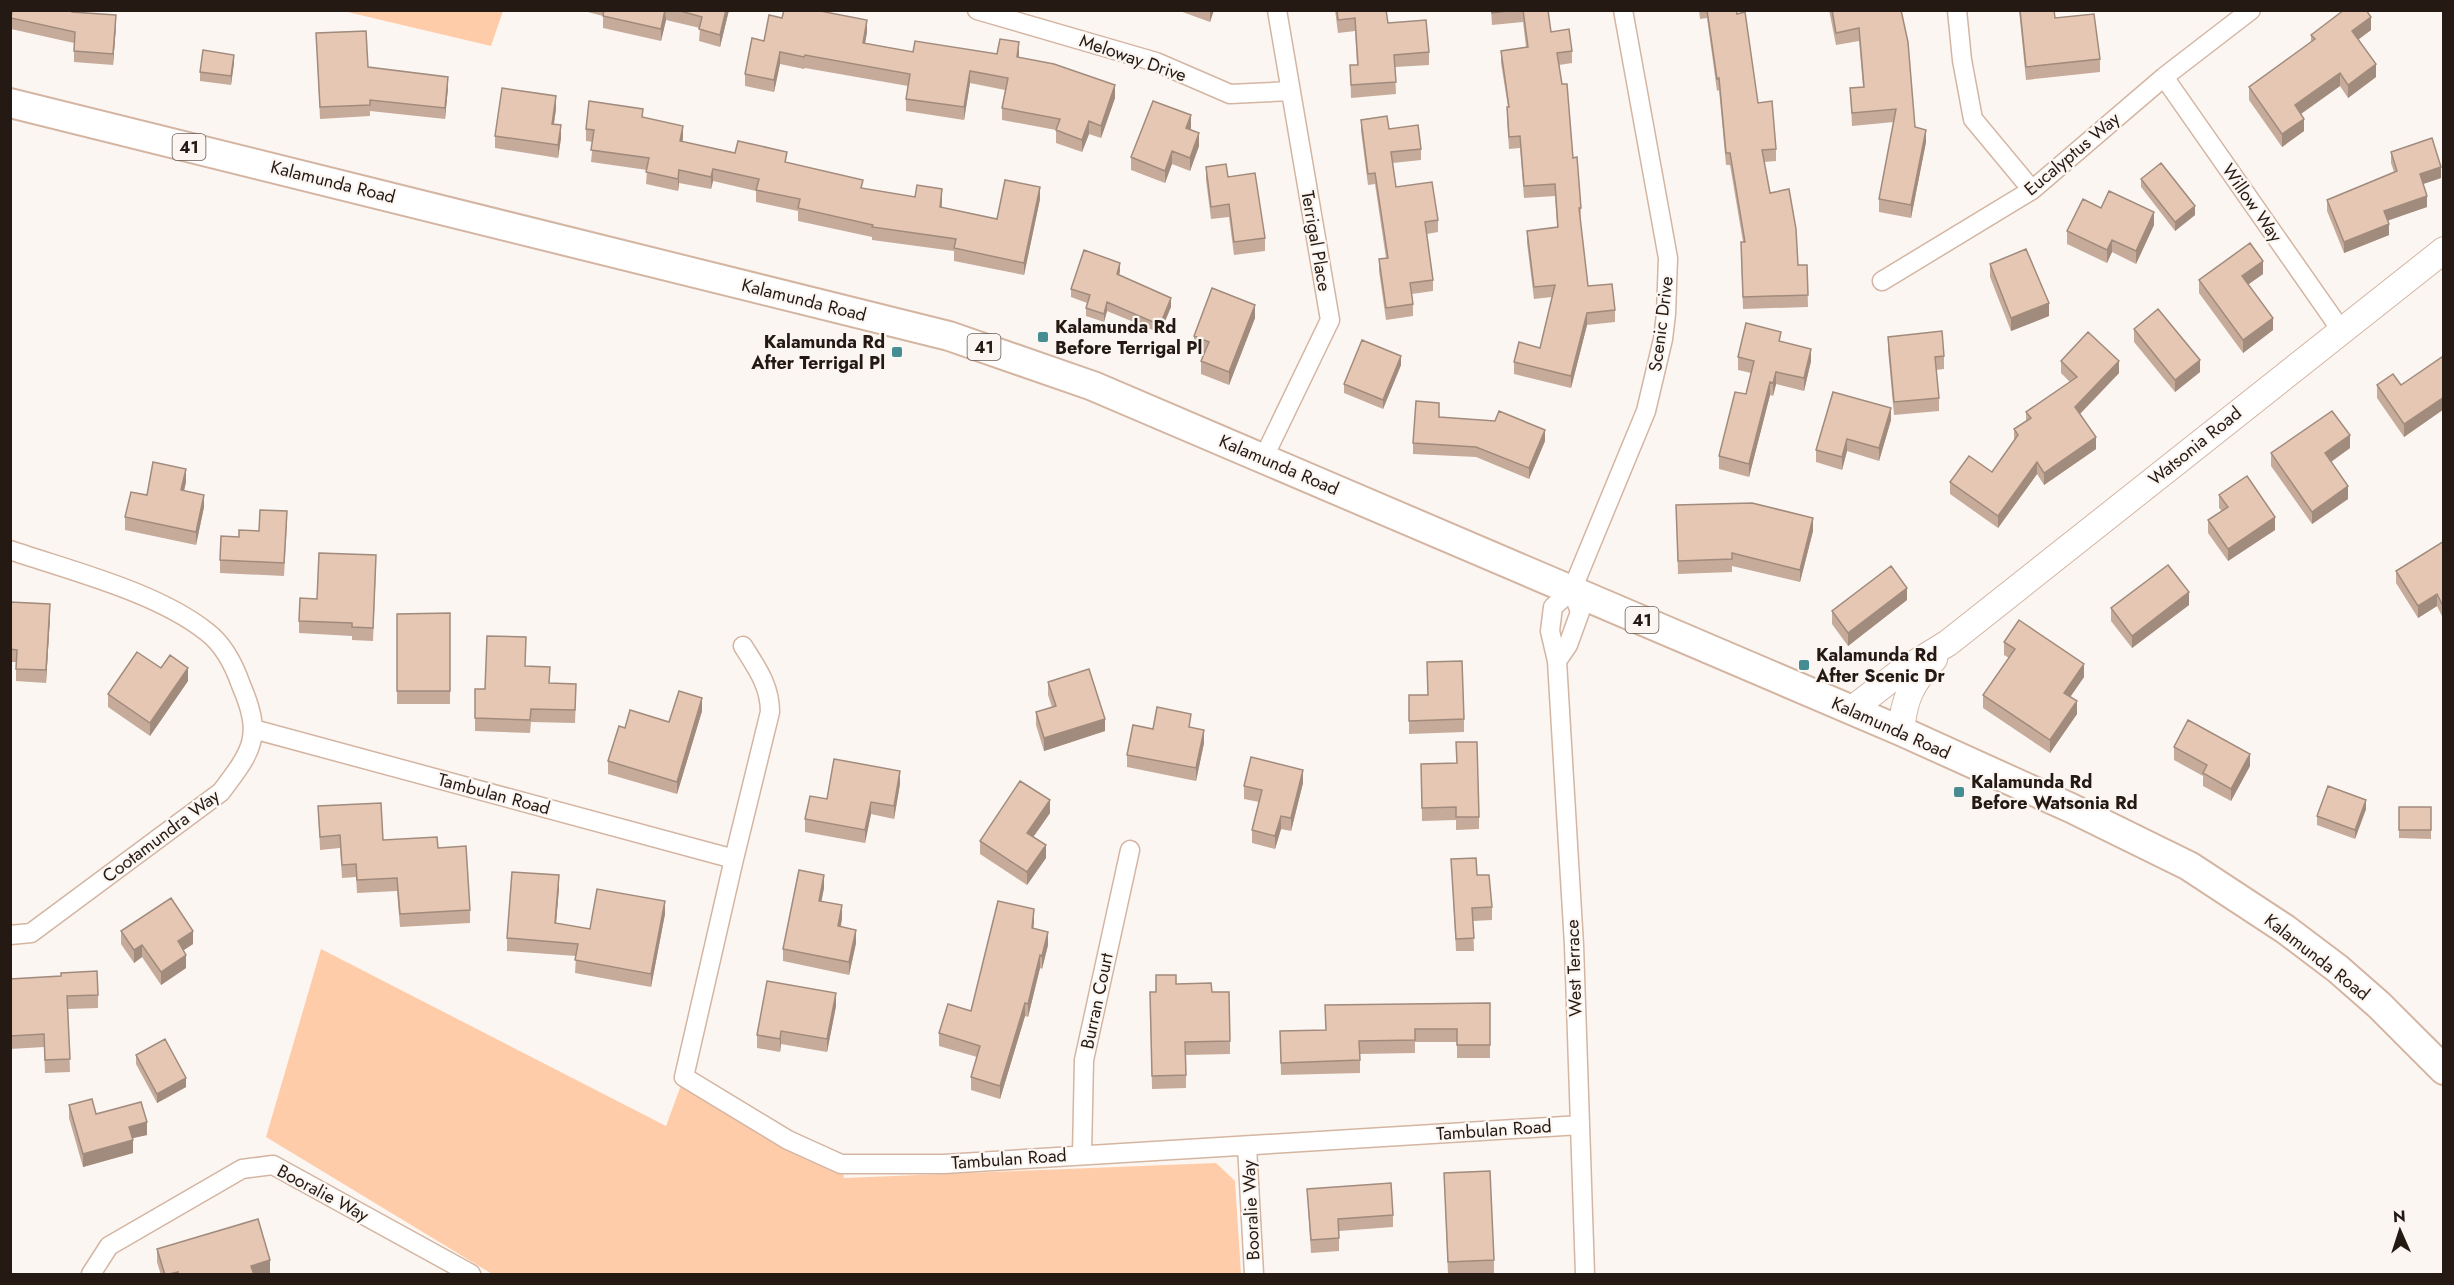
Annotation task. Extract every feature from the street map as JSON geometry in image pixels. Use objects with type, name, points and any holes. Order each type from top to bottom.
[{"type":"main road","name":"Kalamunda Road","points":[[10,103],[949,336],[1093,386],[1901,731],[2071,808],[2189,866],[2285,929],[2337,969],[2379,1005],[2444,1070]]},
{"type":"street","name":"Meloway Drive","points":[[977,10],[1156,62],[1230,94],[1290,91]]},
{"type":"street","name":"Terrigal Place","points":[[1263,459],[1330,320],[1277,10]]},
{"type":"street","name":"Scenic Drive","points":[[1572,590],[1646,411],[1654,385],[1666,314],[1668,258],[1623,10]]},
{"type":"street","points":[[1957,10],[1962,60],[1973,119],[2032,190]]},
{"type":"street","name":"Eucalyptus Way","points":[[1882,281],[2032,190],[2164,76],[2251,10]]},
{"type":"street","name":"Willow Way","points":[[2164,76],[2341,330]]},
{"type":"street","name":"Watsonia Road","points":[[1901,731],[1907,696],[1921,672],[1948,644],[2444,250]]},
{"type":"street","name":"Cootamundra Way","points":[[10,550],[159,602],[208,632],[224,649],[235,668],[252,716],[254,738],[242,764],[221,792],[31,933],[10,935]]},
{"type":"street","points":[[1557,662],[1568,645],[1580,612],[1572,590]]},
{"type":"street","name":"West Terrace","points":[[1572,590],[1553,607],[1550,631],[1557,662],[1574,945],[1585,1275]]},
{"type":"street","name":"Watsonia Road","points":[[1851,710],[1899,673],[1948,644]]},
{"type":"street","name":"Tambulan Road","points":[[743,646],[767,685],[770,712],[684,1077],[788,1140],[842,1164],[944,1164],[1580,1125]]},
{"type":"street","name":"Tambulan Road","points":[[253,729],[735,859]]},
{"type":"street","name":"Burran Court","points":[[1082,1154],[1084,1060],[1130,850]]},
{"type":"street","name":"Booralie Way","points":[[1247,1146],[1254,1275]]},
{"type":"street","name":"Booralie Way","points":[[91,1275],[109,1246],[242,1169],[273,1165],[471,1275]]},
{"type":"shaded area","points":[[343,11],[503,11],[491,46]]},
{"type":"shaded area","points":[[321,949],[666,1126],[684,1077],[841,1164],[844,1178],[1216,1163],[1235,1181],[1241,1274],[492,1274],[266,1137]]},
{"type":"building","points":[[12,10],[72,10],[72,12],[116,15],[113,54],[74,51],[75,32],[11,18]]},
{"type":"building","points":[[604,10],[665,10],[661,29],[603,16]]},
{"type":"building","points":[[677,10],[726,10],[720,35],[699,29],[702,17]]},
{"type":"building","points":[[784,10],[815,10],[867,20],[863,43],[913,52],[915,41],[997,54],[1000,39],[1019,42],[1017,57],[1054,64],[1115,85],[1101,126],[1089,121],[1082,140],[1056,130],[1060,119],[1002,108],[1008,78],[970,71],[964,107],[906,99],[910,74],[805,55],[804,57],[780,52],[774,80],[745,74],[752,38],[764,41],[769,15],[782,18]]},
{"type":"building","points":[[1337,10],[1386,10],[1388,23],[1426,20],[1429,52],[1394,55],[1396,82],[1351,85],[1350,65],[1358,65],[1355,18],[1338,20]]},
{"type":"building","points":[[1492,10],[1517,10],[1492,13]]},
{"type":"building","points":[[1523,10],[1548,10],[1551,32],[1569,29],[1572,51],[1557,53],[1562,84],[1567,84],[1573,158],[1577,157],[1581,208],[1579,208],[1588,286],[1612,284],[1615,310],[1587,313],[1571,376],[1514,362],[1519,342],[1540,348],[1555,285],[1534,287],[1527,231],[1558,227],[1555,184],[1524,186],[1520,136],[1509,137],[1507,107],[1509,107],[1501,51],[1528,47]]},
{"type":"building","points":[[1707,10],[1736,10],[1737,14],[1745,12],[1758,103],[1772,101],[1776,149],[1762,150],[1770,193],[1789,189],[1796,229],[1798,265],[1807,265],[1808,295],[1743,297],[1741,242],[1745,242],[1730,153],[1726,153],[1719,78],[1717,79]]},
{"type":"building","points":[[1832,10],[1901,10],[1908,42],[1915,127],[1926,130],[1911,205],[1879,199],[1896,109],[1852,113],[1850,88],[1864,87],[1859,28],[1836,33]]},
{"type":"building","points":[[2020,10],[2054,10],[2055,18],[2094,14],[2100,59],[2026,67]]},
{"type":"building","points":[[2344,10],[2366,10],[2371,17],[2352,31],[2376,64],[2348,85],[2340,73],[2295,105],[2304,119],[2282,134],[2249,87],[2315,39],[2311,35]]},
{"type":"building","points":[[366,31],[368,67],[448,77],[445,108],[370,100],[370,105],[320,107],[316,33]]},
{"type":"building","points":[[203,50],[234,55],[231,76],[200,72]]},
{"type":"building","points":[[502,88],[556,96],[552,124],[561,125],[558,145],[495,136]]},
{"type":"building","points":[[589,101],[643,109],[642,117],[683,126],[680,141],[735,153],[738,141],[787,152],[785,162],[863,180],[861,188],[915,197],[917,185],[942,189],[940,207],[997,219],[1005,180],[1040,187],[1024,263],[954,248],[956,239],[872,227],[873,225],[798,208],[800,199],[756,190],[759,179],[713,169],[711,177],[679,170],[678,179],[646,172],[649,158],[591,150],[594,130],[586,129]]},
{"type":"building","points":[[1153,101],[1191,115],[1186,128],[1199,133],[1190,158],[1172,151],[1165,171],[1131,157]]},
{"type":"building","points":[[1387,116],[1389,129],[1418,125],[1421,149],[1391,152],[1396,187],[1432,182],[1438,220],[1425,222],[1433,280],[1410,283],[1413,304],[1386,308],[1379,259],[1388,258],[1375,173],[1368,174],[1361,120]]},
{"type":"building","points":[[2432,138],[2441,167],[2420,174],[2427,196],[2384,211],[2389,224],[2344,242],[2327,200],[2397,171],[2391,152]]},
{"type":"building","points":[[2161,163],[2195,206],[2175,222],[2141,179]]},
{"type":"building","points":[[1226,164],[1228,177],[1255,173],[1265,238],[1234,242],[1229,204],[1211,207],[1206,167]]},
{"type":"building","points":[[2109,191],[2154,212],[2136,251],[2112,240],[2107,250],[2067,231],[2083,199],[2101,208]]},
{"type":"building","points":[[2250,243],[2263,261],[2242,276],[2273,318],[2243,340],[2199,280]]},
{"type":"building","points":[[2026,249],[2049,303],[2011,318],[1990,264]]},
{"type":"building","points":[[1084,250],[1120,263],[1117,274],[1171,298],[1160,325],[1107,302],[1104,314],[1086,308],[1090,295],[1071,289]]},
{"type":"building","points":[[1212,288],[1255,305],[1229,372],[1201,361],[1209,342],[1194,336]]},
{"type":"building","points":[[2158,309],[2200,360],[2175,380],[2134,329]]},
{"type":"building","points":[[1746,323],[1781,332],[1779,341],[1811,349],[1804,378],[1776,372],[1773,383],[1770,382],[1749,464],[1719,456],[1735,392],[1746,394],[1754,361],[1738,357]]},
{"type":"building","points":[[1942,331],[1944,356],[1935,357],[1939,398],[1894,402],[1888,337]]},
{"type":"building","points":[[2088,332],[2119,361],[2075,407],[2096,437],[2044,473],[2037,462],[1998,516],[1950,482],[1969,456],[1992,472],[2018,435],[2014,429],[2031,418],[2026,412],[2077,377],[2061,361]]},
{"type":"building","points":[[1362,340],[1401,356],[1383,400],[1344,384]]},
{"type":"building","points":[[2442,357],[2444,359],[2444,397],[2404,424],[2377,385],[2393,374],[2401,385]]},
{"type":"building","points":[[1833,392],[1891,408],[1879,448],[1847,439],[1842,457],[1816,450]]},
{"type":"building","points":[[1416,401],[1439,403],[1439,417],[1495,421],[1499,411],[1545,430],[1529,468],[1476,447],[1413,443]]},
{"type":"building","points":[[2332,411],[2350,435],[2325,453],[2348,486],[2312,512],[2271,453]]},
{"type":"building","points":[[153,462],[186,469],[181,490],[204,495],[196,532],[125,517],[131,492],[147,495]]},
{"type":"building","points":[[2247,476],[2275,517],[2228,549],[2208,520],[2228,507],[2219,495]]},
{"type":"building","points":[[1752,503],[1813,518],[1800,570],[1732,553],[1732,559],[1678,561],[1676,505]]},
{"type":"building","points":[[260,510],[287,511],[284,563],[220,560],[221,536],[239,537],[239,530],[259,531]]},
{"type":"building","points":[[2444,541],[2444,608],[2437,594],[2418,606],[2396,571]]},
{"type":"building","points":[[319,553],[376,555],[373,628],[352,627],[352,623],[299,621],[300,598],[317,599]]},
{"type":"building","points":[[2168,565],[2189,592],[2132,636],[2111,608]]},
{"type":"building","points":[[1891,566],[1907,588],[1848,633],[1832,611]]},
{"type":"building","points":[[10,602],[50,604],[46,670],[16,669],[17,650],[10,649]]},
{"type":"building","points":[[450,613],[450,691],[397,691],[397,614]]},
{"type":"building","points":[[2019,620],[2084,664],[2064,693],[2077,701],[2050,740],[1983,695],[2015,649],[2004,642]]},
{"type":"building","points":[[487,636],[526,637],[525,666],[550,667],[549,683],[576,684],[575,710],[531,709],[530,720],[475,718],[475,689],[485,689]]},
{"type":"building","points":[[137,652],[161,668],[170,655],[188,668],[150,723],[108,694]]},
{"type":"building","points":[[1462,661],[1464,719],[1409,721],[1409,695],[1428,695],[1427,662]]},
{"type":"building","points":[[1089,669],[1105,719],[1044,738],[1036,712],[1056,706],[1048,682]]},
{"type":"building","points":[[679,691],[702,698],[677,782],[608,761],[619,726],[625,728],[630,710],[669,722]]},
{"type":"building","points":[[1157,707],[1191,714],[1189,727],[1204,730],[1196,768],[1127,755],[1133,725],[1153,729]]},
{"type":"building","points":[[2188,720],[2250,754],[2231,789],[2203,773],[2207,765],[2174,747]]},
{"type":"building","points":[[1456,742],[1477,742],[1479,817],[1456,817],[1456,807],[1422,808],[1421,764],[1457,763]]},
{"type":"building","points":[[1251,757],[1303,770],[1291,818],[1281,816],[1275,836],[1252,830],[1262,790],[1244,786]]},
{"type":"building","points":[[834,759],[900,771],[894,806],[871,802],[865,830],[805,819],[810,796],[827,799]]},
{"type":"building","points":[[1020,781],[1050,800],[1027,833],[1046,845],[1027,872],[980,841]]},
{"type":"building","points":[[2328,786],[2366,800],[2355,830],[2317,816]]},
{"type":"building","points":[[381,803],[383,840],[437,837],[438,848],[466,846],[470,910],[400,914],[397,878],[357,880],[356,864],[342,865],[340,835],[320,837],[318,806]]},
{"type":"building","points":[[2399,807],[2431,807],[2431,830],[2399,830]]},
{"type":"building","points":[[1476,858],[1477,875],[1489,875],[1492,907],[1472,908],[1474,938],[1456,939],[1451,859]]},
{"type":"building","points":[[799,870],[824,875],[819,901],[842,905],[838,926],[856,930],[849,962],[783,949]]},
{"type":"building","points":[[512,872],[559,875],[555,923],[590,929],[597,889],[665,901],[651,974],[575,960],[578,944],[507,938]]},
{"type":"building","points":[[171,898],[193,931],[178,941],[186,955],[161,972],[142,945],[134,950],[121,931]]},
{"type":"building","points":[[998,901],[1034,909],[1032,928],[1048,932],[1028,1004],[1025,1003],[1000,1086],[971,1077],[980,1046],[939,1033],[948,1004],[971,1011]]},
{"type":"building","points":[[97,971],[98,995],[67,996],[70,1059],[45,1060],[44,1034],[10,1036],[10,979]]},
{"type":"building","points":[[1156,975],[1176,975],[1176,984],[1211,983],[1212,992],[1229,992],[1230,1041],[1185,1042],[1186,1075],[1152,1076],[1150,992],[1156,992]]},
{"type":"building","points":[[767,981],[836,993],[827,1039],[781,1031],[780,1039],[757,1035]]},
{"type":"building","points":[[1490,1003],[1490,1045],[1457,1045],[1457,1029],[1415,1029],[1415,1040],[1359,1041],[1360,1060],[1281,1063],[1280,1031],[1326,1030],[1325,1005]]},
{"type":"building","points":[[165,1039],[186,1078],[157,1094],[136,1055]]},
{"type":"building","points":[[92,1099],[96,1114],[141,1102],[147,1122],[129,1127],[133,1140],[83,1154],[69,1105]]},
{"type":"building","points":[[1490,1171],[1494,1260],[1448,1262],[1444,1173]]},
{"type":"building","points":[[1391,1183],[1393,1215],[1338,1219],[1339,1238],[1311,1240],[1307,1189]]},
{"type":"building","points":[[258,1219],[270,1260],[251,1266],[254,1275],[178,1275],[178,1272],[165,1275],[157,1249]]},
{"type":"place","name":"Kalamunda Rd Before Terrigal Pl","points":[[1043,337]]},
{"type":"place","name":"Kalamunda Rd After Terrigal Pl","points":[[897,352]]},
{"type":"place","name":"Kalamunda Rd After Scenic Dr","points":[[1804,665]]},
{"type":"place","name":"Kalamunda Rd Before Watsonia Rd","points":[[1959,792]]}]
